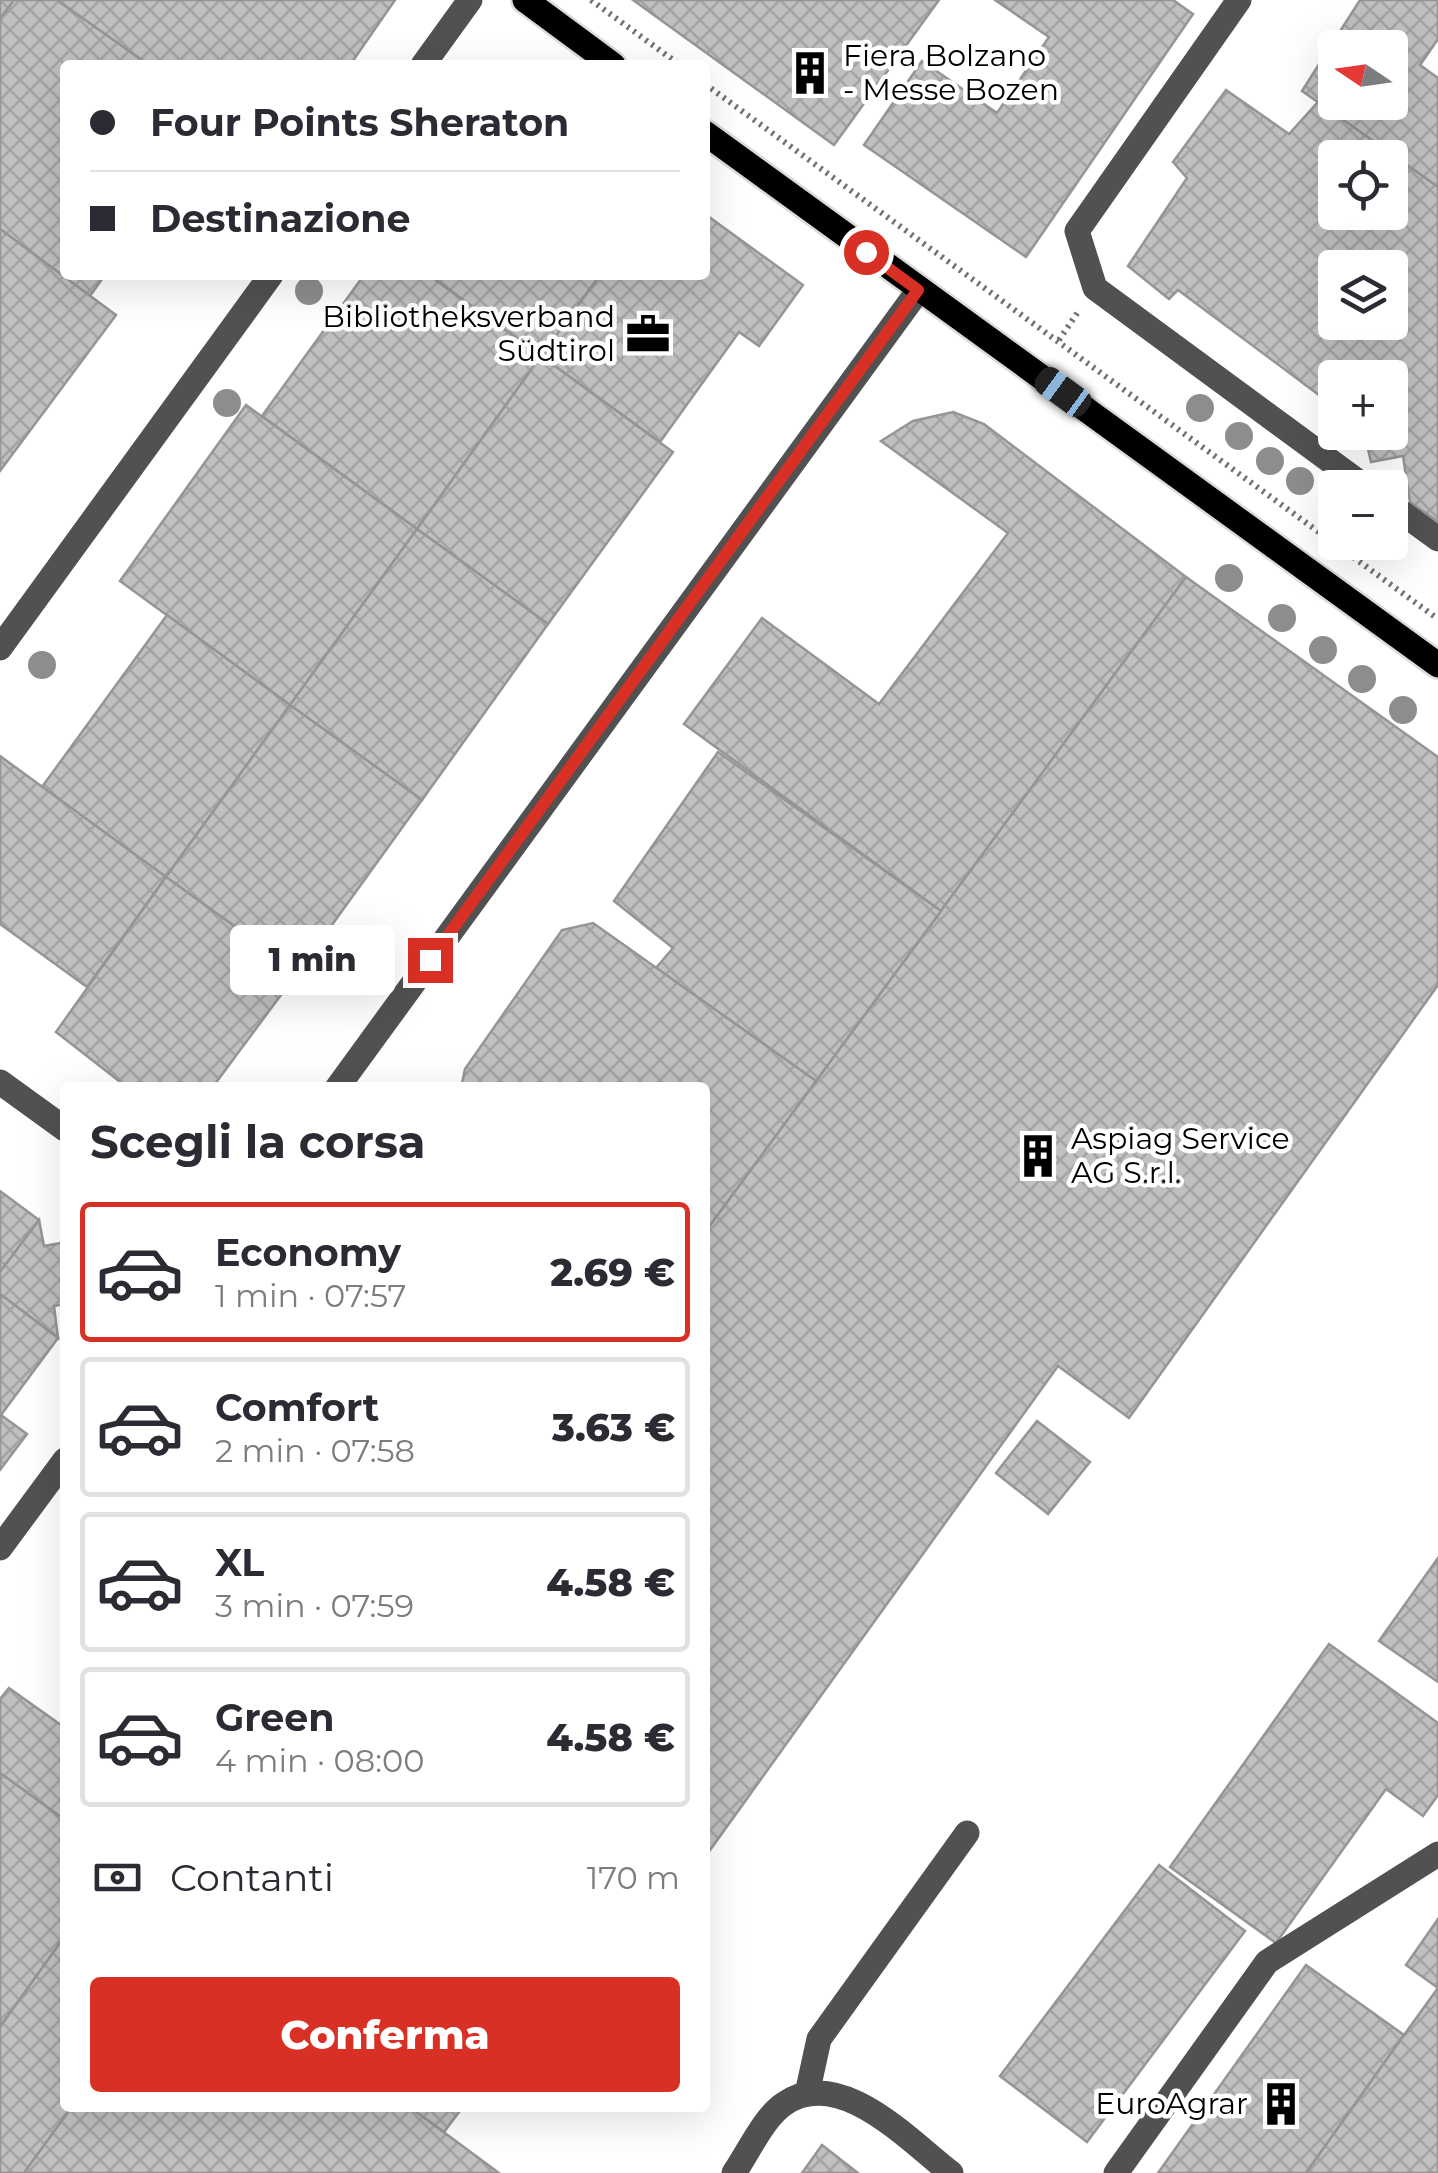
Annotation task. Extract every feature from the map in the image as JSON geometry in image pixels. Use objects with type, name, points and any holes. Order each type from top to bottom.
[{"type":"main road","points":[[524,0],[606,60]]},
{"type":"main road","points":[[710,137],[1438,665]]},
{"type":"street","points":[[427,60],[470,0]]},
{"type":"street","points":[[1239,0],[1077,231],[1095,288],[1343,470]]},
{"type":"street","points":[[0,648],[267,280]]},
{"type":"street","points":[[341,1082],[918,290]]},
{"type":"street","points":[[1408,517],[1438,539]]},
{"type":"street","points":[[0,1082],[60,1124]]},
{"type":"street","points":[[0,1548],[60,1467]]},
{"type":"street","points":[[807,2094],[819,2038],[968,1834]]},
{"type":"street","points":[[1116,2173],[1266,1962],[1438,1854]]},
{"type":"street","points":[[734,2173],[782,2104],[807,2094],[834,2094],[858,2103],[950,2173]]},
{"type":"path","points":[[590,0],[673,60]]},
{"type":"path","points":[[710,88],[1438,619]]},
{"type":"building","points":[[0,0],[14,0],[0,19]]},
{"type":"building","points":[[14,0],[57,0],[142,60],[60,60],[60,274],[0,229],[0,19]]},
{"type":"building","points":[[57,0],[395,0],[353,60],[142,60]]},
{"type":"building","name":"Fiera Bolzano - Messe Bozen","points":[[633,0],[939,0],[834,145]]},
{"type":"building","points":[[995,0],[1173,0],[1193,14],[1026,257],[864,145],[922,61],[997,113],[1049,37]]},
{"type":"building","points":[[1360,0],[1438,0],[1438,39],[1420,65],[1438,78],[1438,187],[1408,166],[1408,140],[1371,140],[1343,120],[1408,120],[1408,30],[1341,30]]},
{"type":"building","points":[[1318,66],[1318,102],[1302,91]]},
{"type":"building","points":[[1226,90],[1289,134],[1318,102],[1318,120],[1343,120],[1372,140],[1318,140],[1318,230],[1408,230],[1408,166],[1438,187],[1438,522],[1410,502],[1403,456],[1371,462],[1368,450],[1408,450],[1408,360],[1318,360],[1318,394],[1178,290],[1169,299],[1128,266],[1187,178],[1173,162]]},
{"type":"building","points":[[710,218],[803,285],[759,346],[739,332],[660,442],[541,356],[596,280],[710,280]]},
{"type":"building","points":[[0,229],[60,273],[60,280],[69,280],[116,315],[0,471]]},
{"type":"building","points":[[69,280],[101,280],[90,296]]},
{"type":"building","points":[[360,280],[436,280],[541,356],[417,529],[262,416]]},
{"type":"building","points":[[436,280],[596,280],[541,356]]},
{"type":"building","points":[[541,356],[673,452],[548,624],[417,529]]},
{"type":"building","points":[[246,405],[417,529],[290,705],[120,581]]},
{"type":"building","points":[[953,412],[984,424],[1186,577],[941,911],[684,724],[762,618],[879,704],[1008,533],[881,441],[913,421]]},
{"type":"building","points":[[417,529],[548,624],[422,800],[290,705]]},
{"type":"building","name":"Aspiag Service AG S.r.l.","points":[[1186,577],[1438,757],[1438,985],[1129,1418],[1058,1366],[710,1850],[710,1225]]},
{"type":"building","points":[[167,615],[290,705],[166,877],[42,787]]},
{"type":"building","points":[[290,705],[422,800],[298,972],[166,877]]},
{"type":"building","points":[[718,752],[941,911],[816,1081],[656,968],[673,948],[614,901]]},
{"type":"building","points":[[0,756],[166,877],[87,987],[0,924]]},
{"type":"building","points":[[166,877],[298,972],[216,1082],[120,1082],[56,1032]]},
{"type":"building","points":[[593,923],[816,1081],[710,1225],[710,1082],[462,1082],[465,1069],[562,930]]},
{"type":"building","points":[[0,1191],[39,1220],[0,1272]]},
{"type":"building","points":[[39,1220],[44,1246],[60,1243],[60,1305],[54,1306],[58,1338],[0,1294],[0,1272]]},
{"type":"building","points":[[0,1294],[58,1338],[1,1415],[27,1434],[0,1470]]},
{"type":"building","points":[[1037,1421],[1090,1462],[1048,1514],[996,1473]]},
{"type":"building","points":[[1438,1558],[1438,1682],[1379,1641]]},
{"type":"building","points":[[1329,1644],[1438,1723],[1438,1795],[1423,1816],[1386,1789],[1276,1943],[1170,1867]]},
{"type":"building","points":[[9,1688],[60,1724],[60,1816],[0,1773],[0,1699]]},
{"type":"building","points":[[0,1773],[60,1816],[60,1943],[0,2027]]},
{"type":"building","points":[[1159,1865],[1245,1931],[1087,2142],[1000,2076]]},
{"type":"building","points":[[1438,1919],[1438,1988],[1406,1965]]},
{"type":"building","points":[[60,1943],[60,2112],[68,2112],[24,2173],[0,2173],[0,2027]]},
{"type":"building","name":"EuroAgrar","points":[[1306,1965],[1404,2035],[1306,2173],[1158,2173]]},
{"type":"building","points":[[1438,1988],[1438,2173],[1306,2173],[1404,2035]]},
{"type":"building","points":[[68,2112],[416,2112],[499,2173],[24,2173]]},
{"type":"building","points":[[416,2112],[459,2112],[444,2132]]},
{"type":"building","points":[[822,2145],[858,2173],[802,2173]]},
{"type":"place","name":"Fiera Bolzano - Messe Bozen","points":[[810,73]]},
{"type":"place","name":"Bibliotheksverband Südtirol","points":[[648,334]]},
{"type":"place","name":"Aspiag Service AG S.r.l.","points":[[1038,1156]]},
{"type":"place","name":"EuroAgrar","points":[[1281,2104]]},
{"type":"route","points":[[430,960],[918,290],[866,252]]}]
